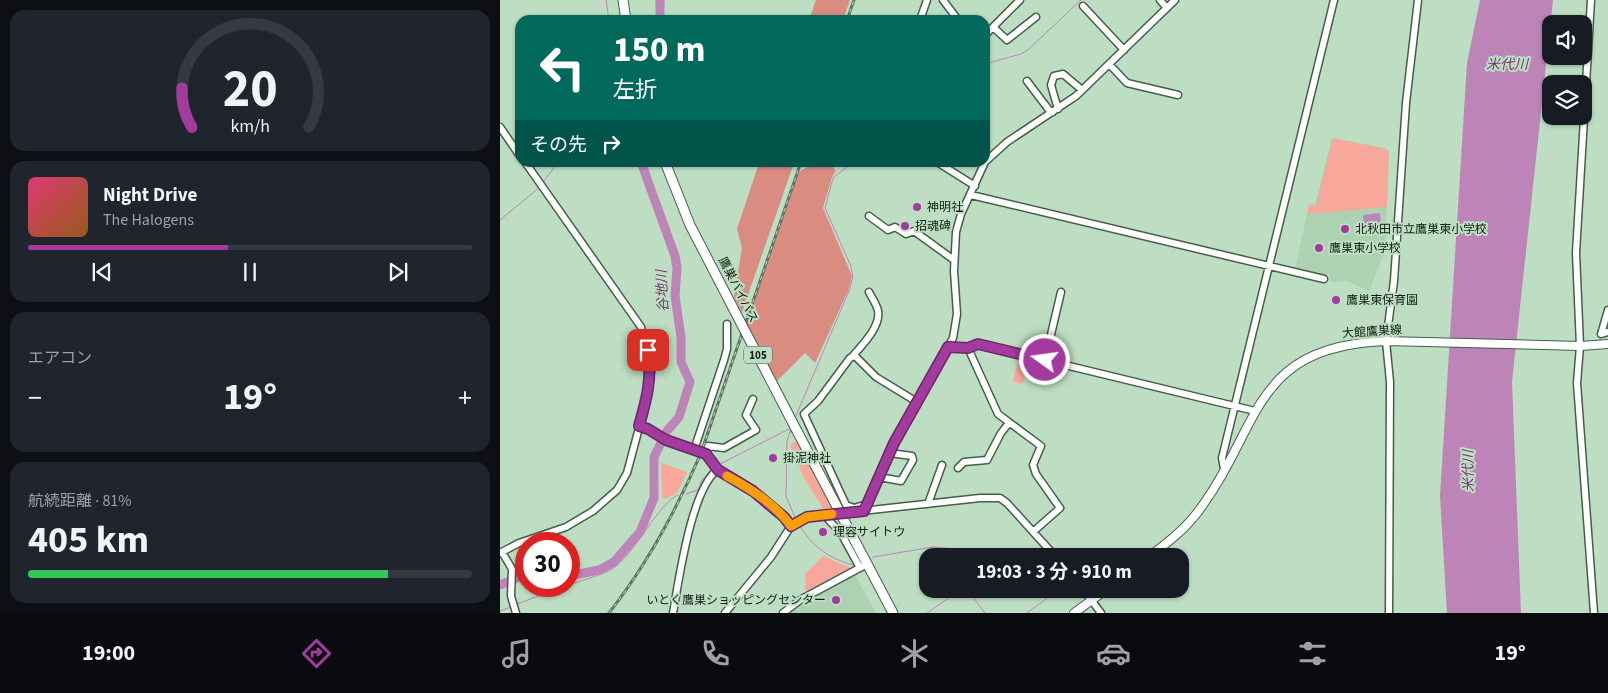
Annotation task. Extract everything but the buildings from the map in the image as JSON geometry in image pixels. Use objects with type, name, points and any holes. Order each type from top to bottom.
[{"type":"highway","points":[[623,0],[625,15]]},
{"type":"highway","name":"鷹巣バイパス","points":[[667,167],[690,225],[797,432],[842,514],[863,566],[893,613]]},
{"type":"main road","name":"大館鷹巣線","points":[[1160,548],[1176,536],[1196,514],[1224,469],[1269,388],[1304,360],[1335,346],[1386,340],[1580,346],[1608,344]]},
{"type":"main road","points":[[1074,613],[1094,598]]},
{"type":"street","points":[[922,15],[927,0]]},
{"type":"street","points":[[943,0],[954,15]]},
{"type":"street","points":[[1160,0],[1167,8]]},
{"type":"street","points":[[990,157],[1007,142],[1056,110],[1082,90],[1175,0]]},
{"type":"street","points":[[1224,469],[1222,458],[1334,0]]},
{"type":"street","points":[[1389,613],[1390,382],[1386,340],[1394,282],[1406,103],[1418,0]]},
{"type":"street","points":[[1591,0],[1576,253],[1580,346],[1577,383],[1594,613]]},
{"type":"street","points":[[990,30],[1015,2]]},
{"type":"street","points":[[1083,6],[1124,50]]},
{"type":"street","points":[[993,27],[1007,40],[1036,17]]},
{"type":"street","points":[[1109,64],[1127,83],[1178,95]]},
{"type":"street","points":[[1056,110],[1051,86],[1054,76],[1063,74],[1082,90]]},
{"type":"street","points":[[1027,81],[1049,110],[1056,110]]},
{"type":"street","points":[[500,128],[515,149]]},
{"type":"street","points":[[514,608],[511,579],[512,569],[501,552],[566,527],[606,502],[617,490],[628,473],[648,394],[651,371],[641,327],[528,167]]},
{"type":"street","points":[[945,167],[974,186]]},
{"type":"street","points":[[725,613],[771,557],[791,526],[807,517],[842,514],[865,507],[890,453],[953,338],[956,323],[954,260],[958,223],[983,167]]},
{"type":"street","points":[[971,195],[1324,279]]},
{"type":"street","points":[[868,216],[888,230],[896,226],[906,234],[914,231],[954,260]]},
{"type":"street","points":[[869,292],[878,311],[874,327],[818,401],[804,414],[846,505],[854,508],[1000,498],[1049,548]]},
{"type":"street","points":[[1045,360],[1061,292]]},
{"type":"street","points":[[1608,310],[1600,334],[1608,332]]},
{"type":"street","points":[[694,450],[726,355],[727,324]]},
{"type":"street","points":[[948,347],[968,348],[978,344],[1255,411]]},
{"type":"street","points":[[968,348],[998,414],[1036,440],[1041,446],[1033,465],[1036,474],[1060,508],[1034,532]]},
{"type":"street","points":[[852,357],[855,356],[876,377],[917,402]]},
{"type":"street","points":[[706,454],[708,446],[724,448],[756,430],[746,415],[753,399]]},
{"type":"street","points":[[958,468],[964,462],[987,460],[1001,433],[1009,423]]},
{"type":"street","points":[[639,426],[666,440],[706,454],[716,468],[753,491],[784,517],[791,526]]},
{"type":"street","points":[[879,477],[901,481],[913,460],[912,456],[890,453]]},
{"type":"street","points":[[928,504],[942,465]]},
{"type":"street","points":[[673,613],[685,551],[700,497],[705,484],[716,468]]},
{"type":"street","points":[[783,613],[800,600],[863,566],[841,533],[824,515]]},
{"type":"street","points":[[1091,600],[1101,613]]},
{"type":"shaded area","points":[[816,0],[850,0],[845,15],[811,15]]},
{"type":"shaded area","name":"北秋田市立鷹巣東小学校","points":[[1332,138],[1386,148],[1389,152],[1385,252],[1369,291],[1347,281],[1331,282],[1329,275],[1295,270],[1309,204],[1315,205]]},
{"type":"shaded area","points":[[1333,138],[1386,149],[1389,152],[1387,207],[1307,214],[1309,205],[1316,206]]},
{"type":"shaded area","points":[[758,167],[793,167],[742,312],[734,297],[742,248],[737,229]]},
{"type":"shaded area","points":[[807,167],[833,167],[836,171],[832,177],[823,208],[852,276],[848,291],[815,363],[805,353],[777,381],[746,322],[797,173]]},
{"type":"shaded area","points":[[1019,356],[1029,358],[1023,384],[1013,382]]},
{"type":"shaded area","points":[[799,441],[832,505],[828,512],[821,512],[822,507],[804,478],[791,447],[791,443]]},
{"type":"shaded area","points":[[661,463],[687,472],[677,493],[665,499],[662,497]]},
{"type":"shaded area","points":[[823,556],[849,567],[849,572],[807,593],[804,586],[806,585],[805,574]]},
{"type":"shaded area","points":[[855,575],[876,613],[787,613],[823,590]]},
{"type":"water","name":"米代川","points":[[1480,0],[1553,0],[1551,15],[1542,15],[1542,65],[1546,65],[1545,75],[1542,75],[1542,102],[1512,382],[1521,613],[1447,613],[1440,496],[1467,63]]},
{"type":"water","points":[[1380,213],[1381,226],[1371,227],[1370,223],[1364,224],[1363,215]]},
{"type":"waterway","points":[[606,0],[608,15]]},
{"type":"waterway","name":"谷地川","points":[[660,0],[660,15]]},
{"type":"waterway","points":[[990,63],[1021,54],[1029,49],[1081,0]]},
{"type":"waterway","points":[[542,184],[554,167]]},
{"type":"waterway","name":"谷地川","points":[[580,574],[599,570],[614,562],[640,532],[654,498],[654,457],[667,431],[679,417],[690,382],[681,362],[681,337],[675,296],[677,268],[675,256],[643,167]]},
{"type":"waterway","points":[[795,418],[849,291],[853,276],[850,264],[825,208],[833,178],[847,167]]},
{"type":"waterway","points":[[500,220],[540,187]]},
{"type":"waterway","points":[[716,466],[791,428]]},
{"type":"waterway","points":[[791,429],[787,441],[786,496],[796,520]]},
{"type":"waterway","points":[[686,494],[698,490],[702,480],[713,468]]},
{"type":"waterway","points":[[580,581],[597,576],[620,563],[663,507],[678,495]]},
{"type":"waterway","points":[[799,525],[810,540],[822,551],[836,559],[853,565]]},
{"type":"waterway","points":[[927,548],[943,548]]},
{"type":"waterway","points":[[873,557],[919,549]]},
{"type":"waterway","name":"谷地川","points":[[500,585],[515,579]]},
{"type":"waterway","points":[[517,604],[536,597]]},
{"type":"waterway","points":[[927,613],[949,598]]},
{"type":"waterway","points":[[974,598],[985,613]]},
{"type":"waterway","points":[[1027,613],[1047,598]]},
{"type":"waterway","points":[[500,611],[511,607]]},
{"type":"railway","points":[[849,15],[854,0]]},
{"type":"railway","points":[[609,613],[649,556],[682,495],[701,453],[799,167]]},
{"type":"slow traffic","points":[[727,476],[753,491],[784,517],[791,526],[807,517],[832,514]]},
{"type":"place","name":"神明社","points":[[917,207]]},
{"type":"place","name":"招魂碑","points":[[905,226]]},
{"type":"place","name":"北秋田市立鷹巣東小学校","points":[[1345,229]]},
{"type":"place","name":"鷹巣東小学校","points":[[1319,248]]},
{"type":"place","name":"鷹巣東保育園","points":[[1336,300]]},
{"type":"place","name":"掛泥神社","points":[[773,458]]},
{"type":"place","name":"理容サイトウ","points":[[823,532]]},
{"type":"place","name":"いとく鷹巣ショッピングセンター","points":[[836,600]]},
{"type":"route","points":[[648,350],[651,371],[648,394],[639,426],[666,440],[706,454],[718,470],[753,491],[784,517],[791,526],[807,517],[864,511],[894,443],[948,347],[956,349],[968,348],[978,344],[1045,360]]}]
